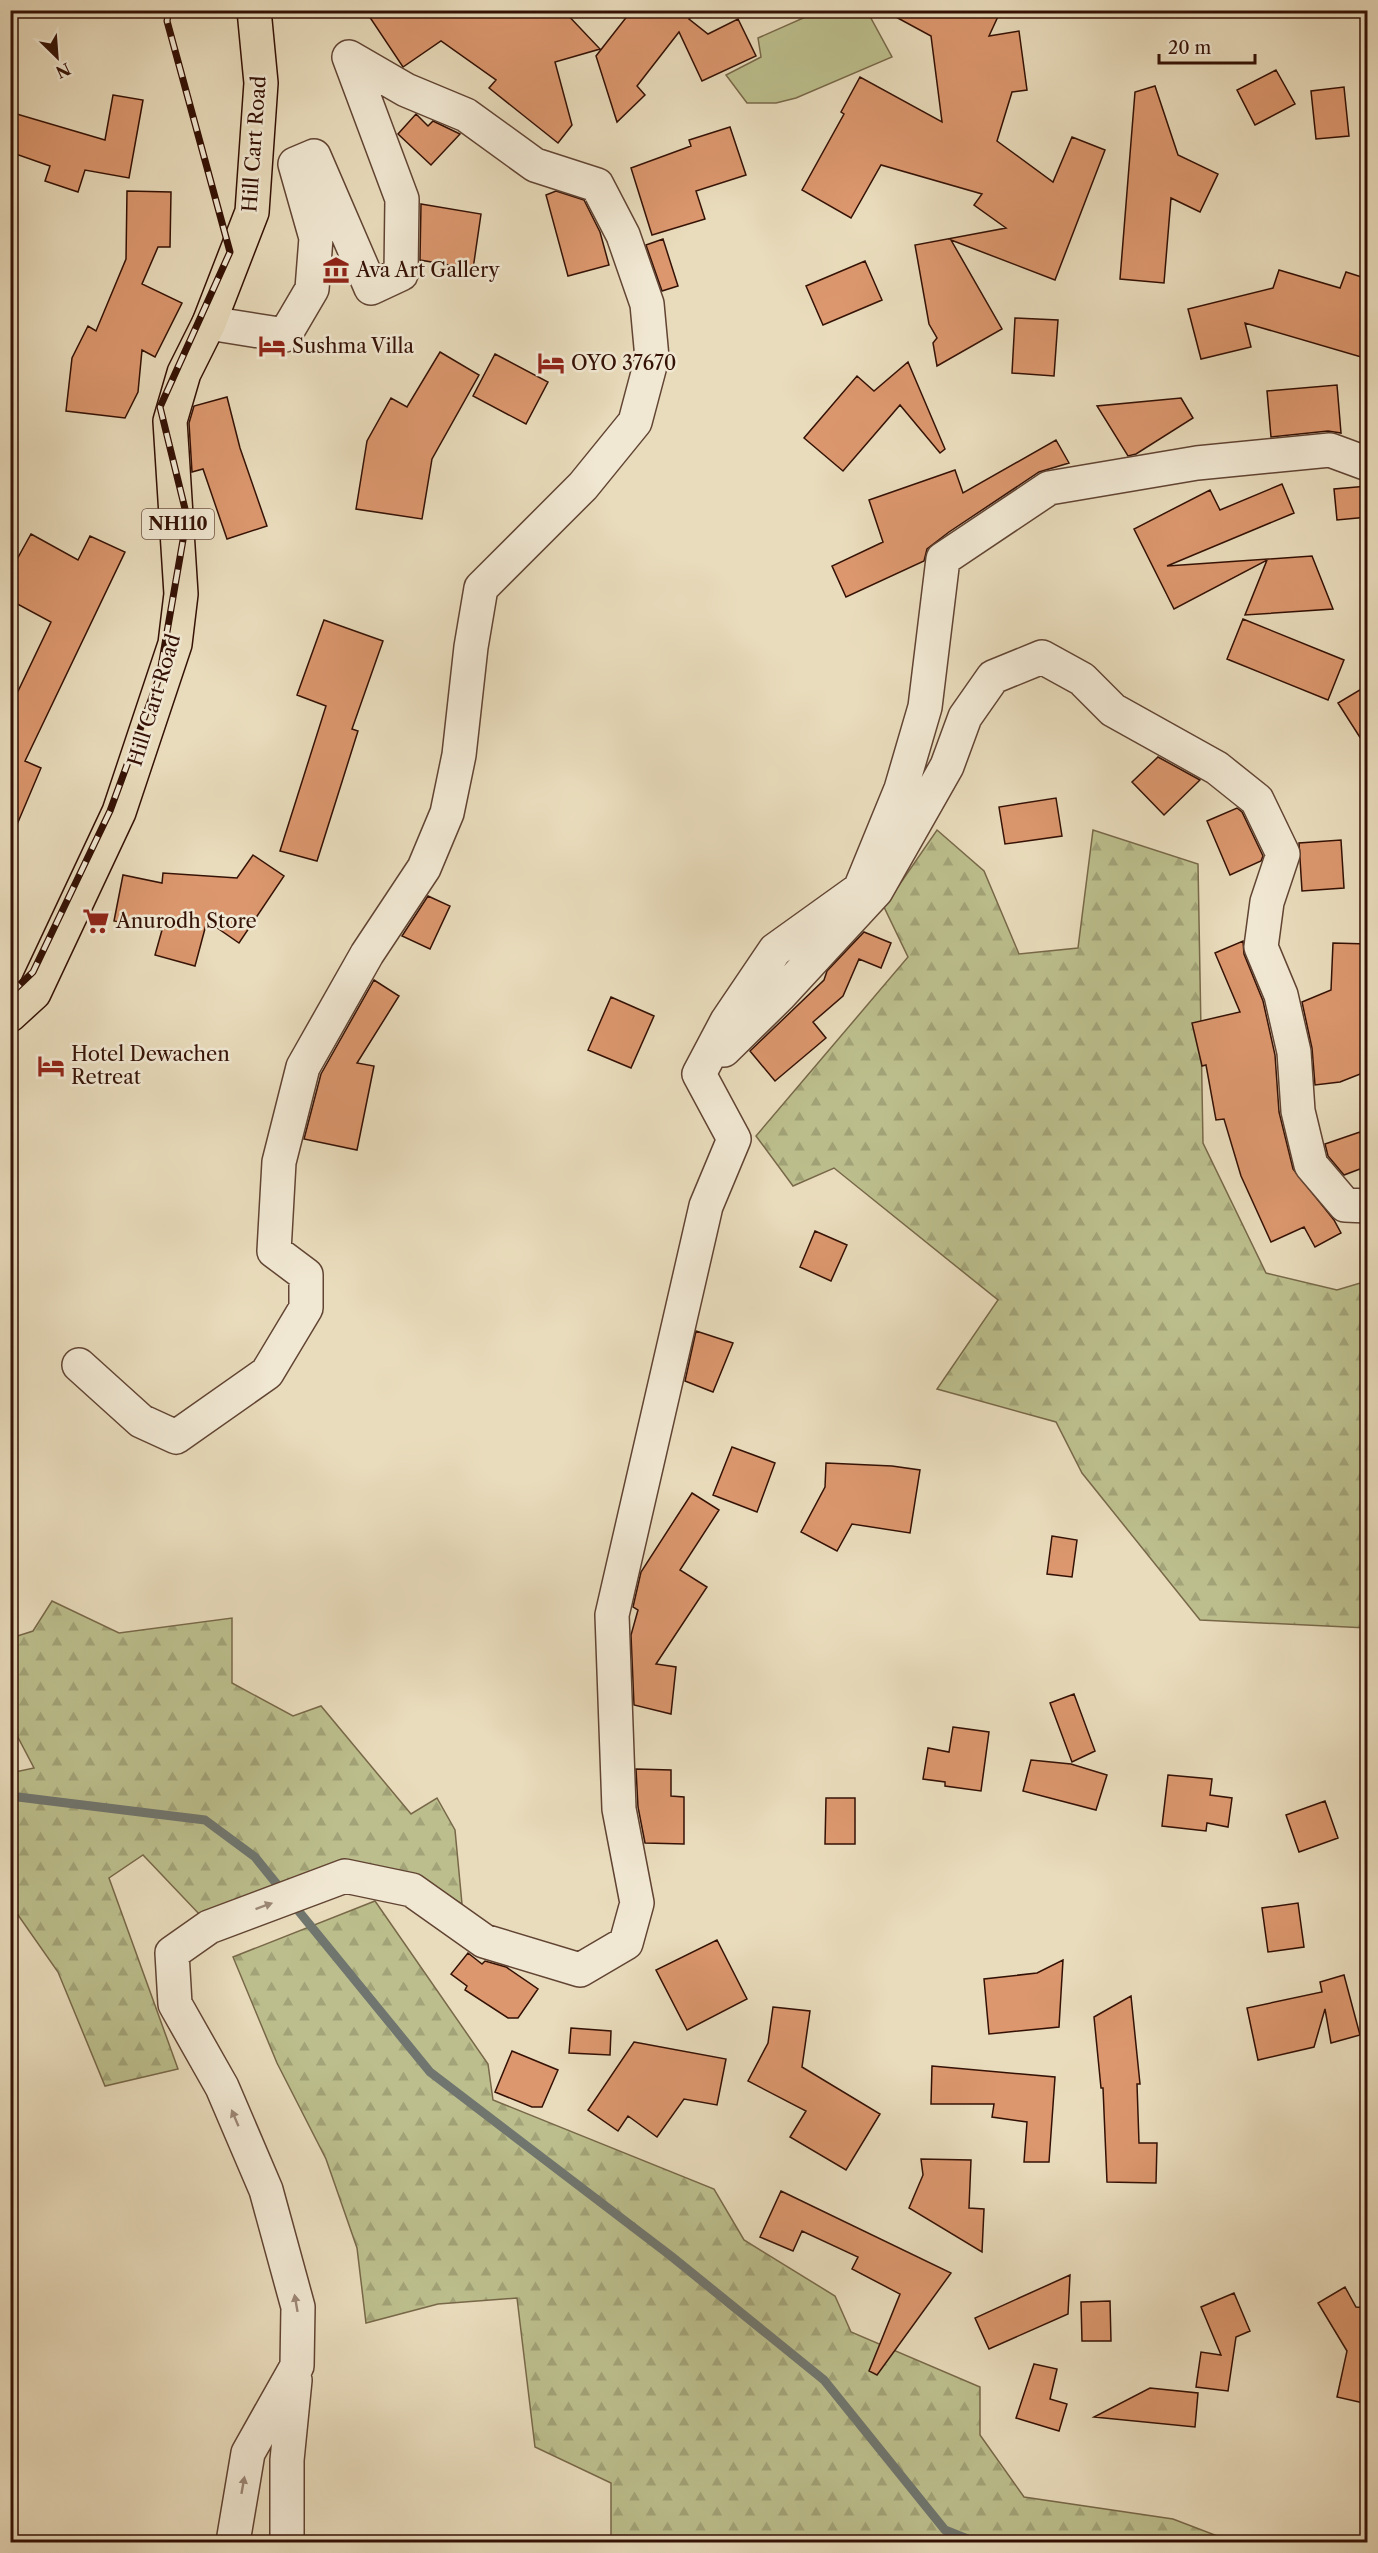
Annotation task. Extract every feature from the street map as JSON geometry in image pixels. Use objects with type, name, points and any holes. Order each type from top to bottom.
[{"type":"highway","name":"Hill Cart Road","points":[[10,1015],[34,993],[119,812],[175,644],[181,594],[170,421],[184,373],[209,323],[252,212],[261,83],[254,10]]},
{"type":"street","points":[[78,1365],[141,1421],[176,1437],[267,1373],[306,1308],[306,1275],[274,1251],[279,1162],[303,1067],[367,954],[424,868],[447,813],[459,755],[471,647],[481,588],[583,486],[636,422],[652,358],[647,304],[623,235],[597,185],[535,165],[466,115],[406,90],[350,57],[402,200],[401,274],[371,288],[314,156],[295,164],[316,238],[312,289],[285,335],[209,323]]},
{"type":"street","points":[[699,1074],[727,1021],[775,950],[860,889],[901,789],[925,707],[943,559],[1049,488],[1197,463],[1330,450],[1368,464]]},
{"type":"street","points":[[699,1074],[779,996],[876,891],[947,766],[965,717],[993,677],[1042,657],[1082,679],[1113,710],[1218,768],[1257,801],[1283,854],[1267,902],[1261,947],[1281,995],[1294,1052],[1298,1111],[1311,1165],[1346,1205],[1368,1206]]},
{"type":"street","points":[[287,2542],[287,2460],[297,2366],[298,2307],[266,2190],[222,2086],[175,2004],[172,1953],[209,1927],[345,1876],[412,1890],[484,1941],[580,1971],[626,1944],[637,1903],[619,1809],[612,1615],[706,1206],[734,1139],[699,1074]]},
{"type":"street","points":[[233,2542],[248,2453],[297,2366]]},
{"type":"green space","points":[[819,11],[867,11],[892,57],[796,98],[776,103],[747,103],[726,75],[761,57],[758,38]]},
{"type":"green space","points":[[937,830],[984,871],[1019,954],[1078,948],[1093,830],[1198,864],[1203,1143],[1266,1273],[1337,1290],[1367,1281],[1367,1628],[1200,1620],[1082,1473],[1056,1422],[937,1389],[998,1300],[834,1168],[793,1186],[756,1136],[908,957],[884,907]]},
{"type":"green space","points":[[52,1601],[119,1633],[232,1618],[232,1683],[293,1716],[321,1706],[411,1814],[437,1798],[455,1830],[462,1904],[415,1878],[201,1916],[143,1855],[109,1878],[178,2069],[105,2086],[58,1972],[11,1905],[10,1773],[34,1768],[11,1724],[11,1638],[33,1631]]},
{"type":"green space","points":[[375,1901],[488,2064],[493,2100],[714,2189],[744,2240],[835,2296],[851,2332],[980,2387],[980,2435],[1024,2497],[1173,2519],[1233,2542],[611,2542],[611,2483],[535,2447],[517,2298],[438,2304],[366,2323],[357,2248],[326,2159],[277,2063],[233,1957]]},
{"type":"building","points":[[365,10],[563,10],[600,49],[555,62],[572,125],[558,143],[489,88],[496,80],[441,41],[403,67]]},
{"type":"building","points":[[632,10],[695,10],[689,19],[708,34],[738,19],[756,56],[702,81],[679,32],[637,86],[645,95],[617,122],[596,56]]},
{"type":"building","points":[[883,10],[1001,10],[989,36],[1019,31],[1027,90],[1012,92],[997,141],[1053,182],[1072,137],[1105,150],[1055,280],[951,240],[1002,329],[937,366],[933,343],[937,338],[929,324],[915,245],[1006,228],[974,205],[982,194],[881,165],[851,218],[802,190],[844,114],[841,112],[860,77],[942,122],[931,36]]},
{"type":"building","points":[[1276,70],[1295,104],[1255,125],[1237,90]]},
{"type":"building","points":[[1155,86],[1178,155],[1218,174],[1200,212],[1171,198],[1164,283],[1120,279],[1135,92]]},
{"type":"building","points":[[1344,87],[1349,136],[1316,139],[1311,91]]},
{"type":"building","points":[[113,95],[143,100],[129,178],[85,170],[78,192],[45,181],[50,166],[10,152],[10,112],[105,140]]},
{"type":"building","points":[[416,114],[428,126],[433,121],[460,134],[431,165],[398,134]]},
{"type":"building","points":[[730,127],[746,175],[696,191],[705,219],[652,235],[631,168],[691,146],[689,140]]},
{"type":"building","points":[[127,191],[171,192],[170,247],[158,247],[142,284],[182,303],[155,357],[142,350],[138,392],[125,418],[66,411],[72,358],[88,326],[96,331],[126,259]]},
{"type":"building","points":[[556,191],[584,200],[600,232],[609,265],[568,276],[546,195]]},
{"type":"building","points":[[421,204],[481,214],[473,269],[420,260]]},
{"type":"building","points":[[663,239],[678,286],[662,291],[646,245]]},
{"type":"building","points":[[865,261],[882,300],[823,325],[806,286]]},
{"type":"building","points":[[1279,270],[1340,288],[1346,272],[1368,279],[1368,359],[1245,323],[1251,347],[1201,359],[1188,309],[1273,288]]},
{"type":"building","points":[[1015,318],[1058,320],[1054,376],[1012,373]]},
{"type":"building","points":[[440,352],[479,375],[432,459],[422,519],[356,509],[367,441],[391,398],[407,407]]},
{"type":"building","points":[[495,354],[548,382],[526,424],[473,396]]},
{"type":"building","points":[[908,362],[945,449],[940,453],[900,405],[843,471],[804,438],[857,376],[874,391]]},
{"type":"building","points":[[1337,385],[1341,433],[1328,431],[1271,437],[1267,391]]},
{"type":"building","points":[[227,397],[240,448],[267,526],[227,539],[203,469],[192,472],[189,423],[194,406]]},
{"type":"building","points":[[1181,398],[1193,418],[1136,454],[1128,456],[1097,406]]},
{"type":"building","points":[[1056,440],[1069,463],[1039,472],[949,532],[927,549],[924,561],[846,597],[832,566],[883,542],[869,500],[955,470],[963,493]]},
{"type":"building","points":[[1282,484],[1294,513],[1167,566],[1312,556],[1333,609],[1245,615],[1267,560],[1174,609],[1134,529],[1210,490],[1220,510]]},
{"type":"building","points":[[1368,486],[1368,517],[1337,520],[1334,489]]},
{"type":"building","points":[[31,534],[78,560],[90,536],[125,552],[25,761],[41,768],[10,841],[10,708],[51,622],[10,600],[10,572]]},
{"type":"building","points":[[1243,619],[1344,660],[1328,700],[1227,659]]},
{"type":"building","points":[[324,620],[383,641],[352,729],[358,731],[317,861],[280,851],[326,706],[297,695]]},
{"type":"building","points":[[1368,685],[1368,750],[1338,703]]},
{"type":"building","points":[[1158,757],[1200,780],[1164,815],[1132,782]]},
{"type":"building","points":[[1056,798],[1062,836],[1005,844],[999,807]]},
{"type":"building","points":[[1237,808],[1242,812],[1263,856],[1261,861],[1230,875],[1207,821]]},
{"type":"building","points":[[1341,840],[1344,888],[1302,891],[1299,843]]},
{"type":"building","points":[[253,855],[284,876],[239,943],[207,921],[195,966],[155,955],[162,930],[114,921],[123,875],[162,883],[163,873],[237,878]]},
{"type":"building","points":[[428,896],[450,906],[430,949],[402,936]]},
{"type":"building","points":[[864,932],[891,943],[881,968],[859,959],[843,996],[813,1022],[826,1038],[775,1081],[750,1051],[824,980],[827,971]]},
{"type":"building","points":[[1243,941],[1244,954],[1263,1001],[1275,1055],[1279,1112],[1293,1169],[1334,1220],[1341,1233],[1315,1247],[1304,1227],[1271,1242],[1241,1176],[1224,1119],[1216,1120],[1206,1065],[1202,1066],[1192,1023],[1240,1012],[1215,953]]},
{"type":"building","points":[[1333,943],[1368,944],[1368,1071],[1340,1082],[1315,1085],[1312,1048],[1302,1002],[1331,990]]},
{"type":"building","points":[[374,980],[399,996],[357,1063],[374,1066],[357,1150],[304,1139],[321,1074]]},
{"type":"building","points":[[611,997],[654,1016],[631,1068],[588,1050]]},
{"type":"building","points":[[1360,1132],[1368,1153],[1368,1166],[1344,1175],[1328,1156],[1325,1144]]},
{"type":"building","points":[[815,1231],[847,1245],[831,1281],[800,1267]]},
{"type":"building","points":[[696,1331],[733,1343],[713,1392],[685,1381]]},
{"type":"building","points":[[732,1447],[775,1463],[757,1512],[713,1495]]},
{"type":"building","points":[[826,1463],[892,1466],[920,1470],[910,1533],[852,1524],[837,1551],[801,1532],[825,1487]]},
{"type":"building","points":[[692,1493],[719,1510],[680,1570],[707,1587],[656,1664],[676,1667],[671,1714],[634,1705],[631,1635],[638,1610],[633,1607],[641,1572]]},
{"type":"building","points":[[1052,1536],[1077,1540],[1072,1577],[1047,1574]]},
{"type":"building","points":[[1074,1694],[1095,1751],[1072,1762],[1050,1703]]},
{"type":"building","points":[[953,1727],[989,1732],[981,1791],[945,1786],[945,1782],[923,1779],[928,1748],[949,1752]]},
{"type":"building","points":[[1031,1760],[1071,1764],[1107,1775],[1096,1810],[1023,1791]]},
{"type":"building","points":[[636,1769],[671,1770],[671,1796],[684,1797],[684,1844],[645,1843],[638,1807]]},
{"type":"building","points":[[1168,1775],[1212,1779],[1210,1795],[1232,1798],[1228,1827],[1207,1823],[1206,1831],[1162,1826]]},
{"type":"building","points":[[826,1798],[855,1798],[855,1844],[825,1844]]},
{"type":"building","points":[[1325,1801],[1338,1838],[1299,1852],[1286,1815]]},
{"type":"building","points":[[1298,1903],[1304,1947],[1268,1952],[1262,1908]]},
{"type":"building","points":[[717,1940],[747,1999],[687,2030],[656,1970]]},
{"type":"building","points":[[468,1953],[482,1964],[485,1961],[506,1967],[538,1989],[518,2018],[508,2018],[465,1990],[467,1986],[451,1974]]},
{"type":"building","points":[[1063,1960],[1059,2027],[989,2034],[984,1979],[1037,1973]]},
{"type":"building","points":[[1344,1975],[1360,2035],[1331,2043],[1325,2009],[1314,2047],[1258,2060],[1247,2008],[1322,1992],[1320,1982]]},
{"type":"building","points":[[1131,1996],[1140,2084],[1137,2084],[1139,2143],[1157,2143],[1156,2183],[1107,2182],[1103,2088],[1101,2088],[1094,2017]]},
{"type":"building","points":[[773,2007],[810,2011],[802,2067],[880,2114],[846,2170],[790,2137],[806,2111],[748,2081],[768,2043]]},
{"type":"building","points":[[571,2028],[611,2031],[610,2055],[569,2053]]},
{"type":"building","points":[[634,2042],[726,2059],[717,2105],[684,2099],[657,2137],[628,2116],[618,2131],[588,2110]]},
{"type":"building","points":[[512,2051],[558,2070],[542,2107],[532,2107],[495,2092]]},
{"type":"building","points":[[932,2066],[1055,2077],[1049,2162],[1024,2162],[1027,2122],[992,2117],[994,2104],[931,2104]]},
{"type":"building","points":[[921,2159],[971,2160],[969,2208],[984,2209],[982,2252],[909,2208],[923,2175]]},
{"type":"building","points":[[781,2191],[951,2273],[877,2375],[869,2371],[900,2294],[852,2269],[858,2257],[802,2231],[793,2251],[760,2237]]},
{"type":"building","points":[[1070,2275],[1068,2314],[989,2349],[975,2318]]},
{"type":"building","points":[[1345,2287],[1356,2307],[1368,2308],[1368,2404],[1337,2397],[1347,2351],[1318,2303]]},
{"type":"building","points":[[1234,2293],[1250,2331],[1236,2337],[1228,2391],[1196,2387],[1201,2352],[1221,2355],[1201,2307]]},
{"type":"building","points":[[1110,2301],[1111,2341],[1082,2341],[1081,2302]]},
{"type":"building","points":[[1034,2364],[1057,2369],[1050,2399],[1067,2404],[1059,2431],[1016,2418]]},
{"type":"building","points":[[1150,2388],[1198,2393],[1195,2427],[1094,2417]]},
{"type":"waterway","points":[[10,1796],[205,1820],[255,1857],[284,1893]]},
{"type":"waterway","points":[[292,1903],[430,2072],[671,2256],[824,2380],[945,2530],[975,2542]]},
{"type":"railway","points":[[10,994],[33,972],[110,811],[159,678],[187,517],[160,407],[230,252],[167,21],[169,10]]},
{"type":"place","name":"Ava Art Gallery","points":[[336,270]]},
{"type":"place","name":"Sushma Villa","points":[[272,346]]},
{"type":"place","name":"OYO 37670","points":[[551,363]]},
{"type":"place","name":"Anurodh Store","points":[[96,921]]},
{"type":"place","name":"Hotel Dewachen Retreat","points":[[51,1066]]}]
